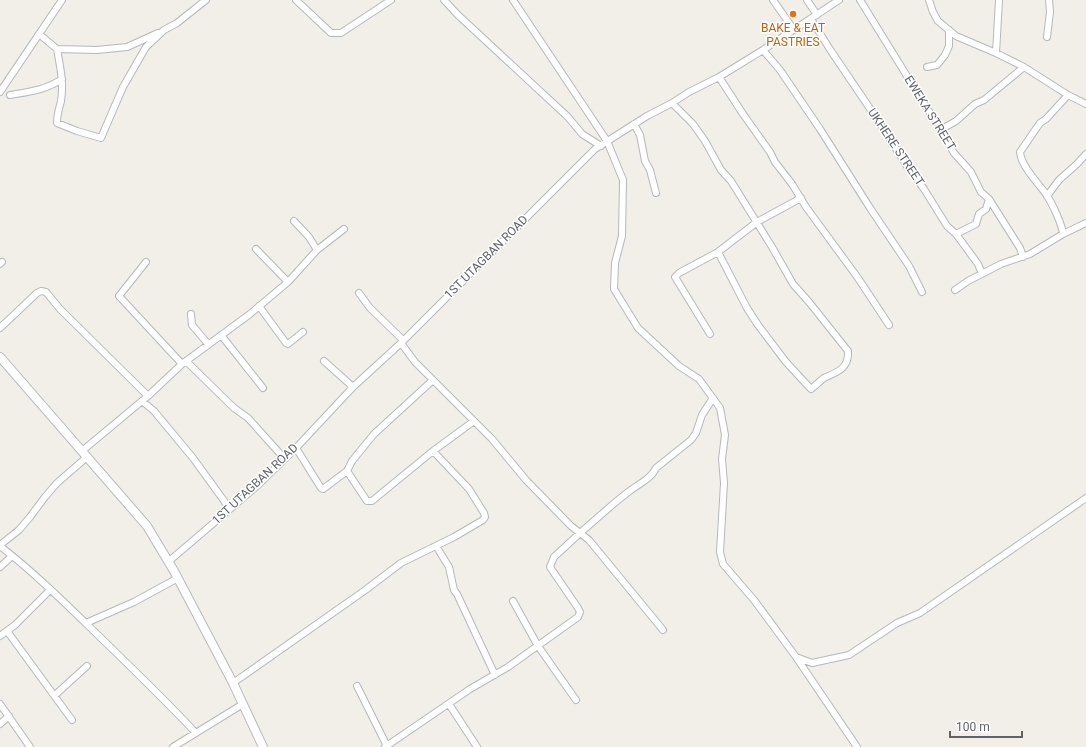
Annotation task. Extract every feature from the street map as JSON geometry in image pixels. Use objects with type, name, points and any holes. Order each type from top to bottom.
[{"type":"main road","points":[[0,357],[147,526],[178,578],[233,683],[263,747]]},
{"type":"street","points":[[0,92],[62,0]]},
{"type":"street","points":[[39,34],[57,49],[97,50],[127,47],[177,23],[206,0]]},
{"type":"street","points":[[296,0],[331,33],[341,33],[391,0]]},
{"type":"street","points":[[444,0],[458,15],[563,112],[582,134],[601,146]]},
{"type":"street","points":[[512,0],[607,141],[623,180],[622,236],[615,263],[614,289],[638,328],[679,366],[699,379],[720,408],[725,435],[722,459],[724,483],[720,552],[723,564],[754,600],[796,657],[857,747]]},
{"type":"street","points":[[773,0],[794,30]]},
{"type":"street","points":[[807,0],[817,15]]},
{"type":"street","name":"1ST UTAGBAN ROAD","points":[[168,562],[257,486],[284,458],[296,448],[353,387],[402,342],[595,149],[689,92],[719,77],[839,0]]},
{"type":"street","name":"EWEKA STREET","points":[[860,0],[928,110],[942,129],[945,138],[954,152],[971,172],[982,192],[989,199],[1020,248],[1024,257]]},
{"type":"street","points":[[929,0],[938,21],[956,36],[1024,67],[1068,95],[1086,104]]},
{"type":"street","points":[[996,53],[999,0]]},
{"type":"street","points":[[1047,37],[1050,12],[1049,0]]},
{"type":"street","name":"UKHERE STREET","points":[[811,19],[830,51],[875,116],[907,166],[948,226],[956,234],[978,264],[982,274]]},
{"type":"street","points":[[57,49],[62,79],[61,100],[57,113],[57,123],[100,138],[123,87],[146,47],[164,30]]},
{"type":"street","points":[[927,67],[937,64],[944,55],[949,46],[949,30]]},
{"type":"street","points":[[763,50],[780,70],[820,129],[874,215],[909,266],[922,292]]},
{"type":"street","points":[[942,129],[956,121],[975,104],[984,100],[1024,67]]},
{"type":"street","points":[[719,77],[770,152],[775,162],[858,278],[889,325]]},
{"type":"street","points":[[10,95],[52,86],[62,79]]},
{"type":"street","points":[[1063,234],[1062,225],[1047,196],[1031,174],[1020,156],[1020,152],[1040,123],[1046,119],[1068,95]]},
{"type":"street","points":[[672,103],[693,124],[705,141],[721,170],[731,181],[757,222],[793,284],[848,351],[848,358],[837,373],[824,378],[811,389],[786,362],[758,325],[747,308],[718,252]]},
{"type":"street","points":[[634,124],[640,135],[656,193]]},
{"type":"street","points":[[1047,196],[1059,180],[1086,154]]},
{"type":"street","points":[[710,334],[676,277],[679,273],[718,252],[757,222],[801,198]]},
{"type":"street","points":[[956,234],[976,224],[979,214],[986,209],[989,199]]},
{"type":"street","points":[[294,221],[309,237],[317,250]]},
{"type":"street","points":[[955,290],[1010,260],[1024,257],[1086,222]]},
{"type":"street","points":[[196,733],[86,624],[0,546],[26,521],[44,497],[85,454],[184,362],[288,282],[317,250],[344,229]]},
{"type":"street","points":[[256,249],[288,282]]},
{"type":"street","points":[[146,262],[119,296],[184,362],[234,408],[248,418],[284,458]]},
{"type":"street","points":[[0,328],[37,293],[41,291],[46,292],[60,309],[148,396]]},
{"type":"street","points":[[359,293],[370,308],[402,342],[415,362],[492,439],[526,480],[571,526],[589,540],[663,630]]},
{"type":"street","points":[[258,306],[286,343],[288,344],[303,332]]},
{"type":"street","points":[[191,314],[192,325],[208,344]]},
{"type":"street","points":[[221,335],[263,388]]},
{"type":"street","points":[[324,360],[353,387]]},
{"type":"street","points":[[296,448],[323,489],[347,470],[352,461],[374,434],[434,380]]},
{"type":"street","points":[[357,686],[386,746],[573,622],[580,612],[550,567],[554,557],[630,491],[646,481],[653,474],[656,468],[691,440],[696,433],[702,415],[713,398]]},
{"type":"street","points":[[142,401],[154,411],[193,458],[230,509]]},
{"type":"street","points":[[347,470],[367,501],[372,501],[474,421]]},
{"type":"street","points":[[233,683],[364,592],[401,563],[483,520],[485,517],[484,513],[469,489],[434,451]]},
{"type":"street","points":[[796,657],[812,663],[849,655],[897,623],[920,613],[1086,498]]},
{"type":"street","points":[[436,546],[449,567],[454,590],[495,675]]},
{"type":"street","points":[[0,567],[12,556]]},
{"type":"street","points":[[86,624],[134,602],[178,578]]},
{"type":"street","points":[[0,636],[15,625],[50,590]]},
{"type":"street","points":[[513,601],[538,646],[576,700]]},
{"type":"street","points":[[8,631],[72,720]]},
{"type":"street","points":[[55,695],[87,666]]},
{"type":"street","points":[[0,704],[30,747]]},
{"type":"street","points":[[173,747],[243,704]]},
{"type":"street","points":[[449,704],[477,747]]},
{"type":"street","points":[[0,724],[9,716]]},
{"type":"place","name":"BAKE & EAT PASTRIES","points":[[793,14]]}]
